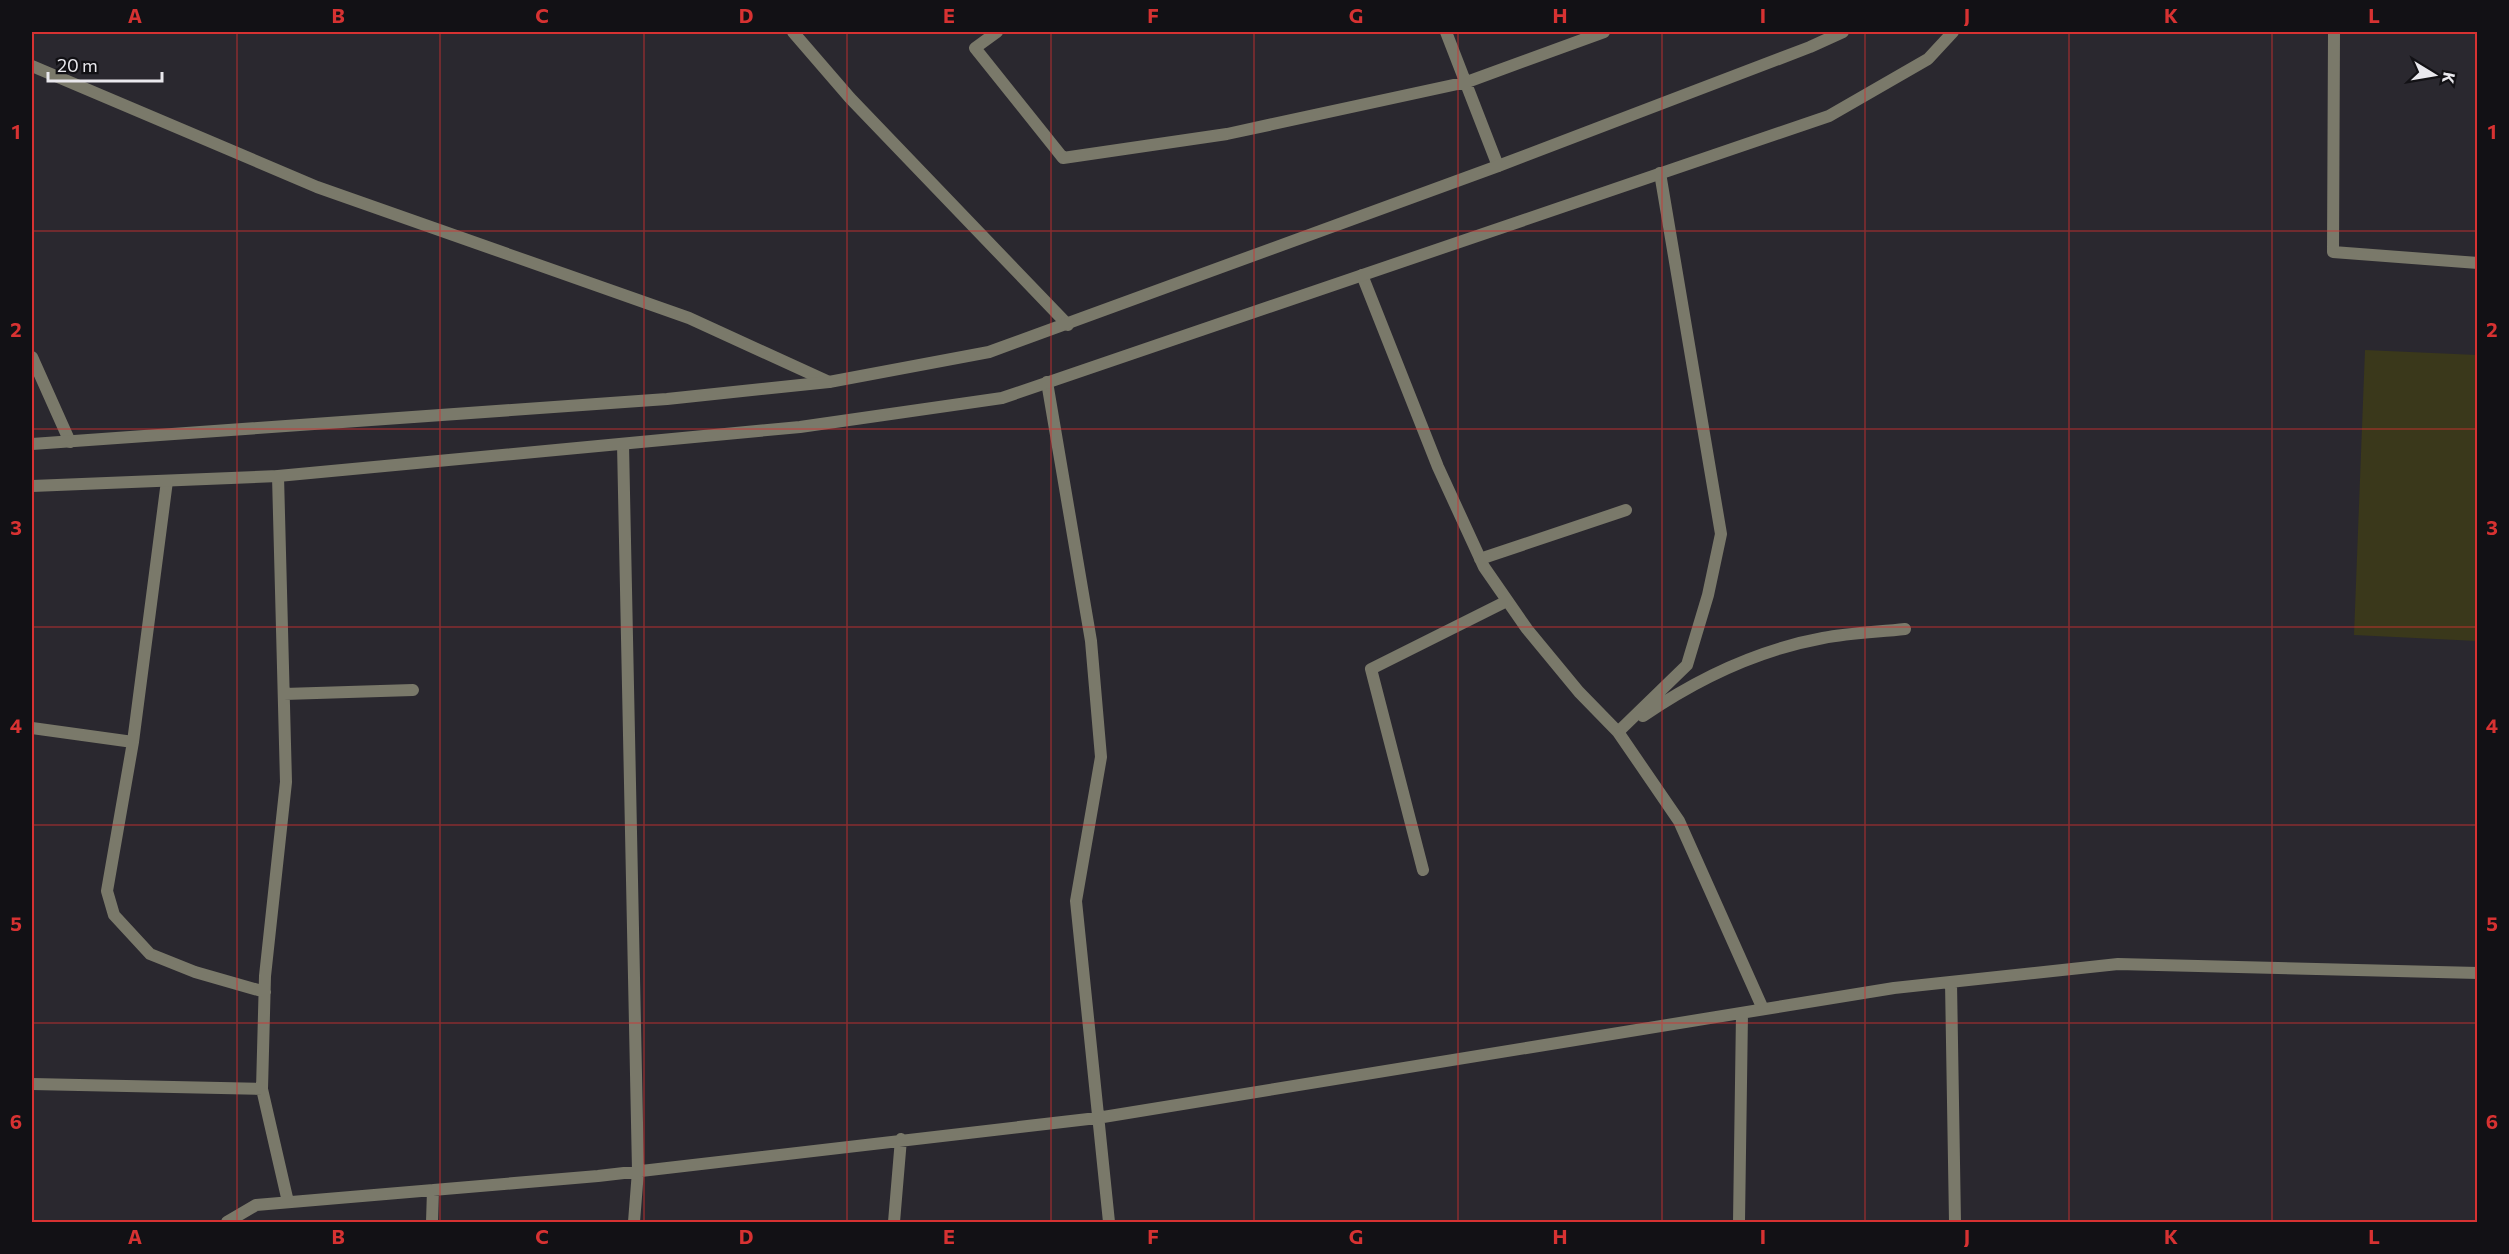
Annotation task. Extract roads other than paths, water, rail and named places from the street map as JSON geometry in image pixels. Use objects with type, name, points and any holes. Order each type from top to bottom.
[{"type":"street","points":[[793,32],[850,98],[1068,325]]},
{"type":"street","points":[[997,32],[975,48],[1063,158],[1227,134],[1467,82],[1604,32]]},
{"type":"street","points":[[1446,32],[1498,166]]},
{"type":"street","points":[[32,444],[667,399],[829,382],[989,352],[1498,166],[1810,47],[1843,32]]},
{"type":"street","points":[[32,486],[278,476],[800,427],[990,399],[1047,382],[1829,116],[1928,59],[1953,32]]},
{"type":"street","points":[[2334,32],[2333,252],[2478,264]]},
{"type":"street","points":[[32,66],[317,187],[689,318],[829,382]]},
{"type":"street","points":[[1618,732],[1687,665],[1708,595],[1721,534],[1660,173]]},
{"type":"street","points":[[1362,275],[1438,467],[1480,559],[1507,601],[1579,692],[1618,732],[1679,821],[1763,1009]]},
{"type":"street","points":[[32,357],[70,442]]},
{"type":"street","points":[[1047,382],[1091,641],[1101,757],[1076,901],[1109,1222]]},
{"type":"street","points":[[623,444],[638,1171],[634,1222]]},
{"type":"street","points":[[278,476],[286,782],[265,992],[262,1089],[288,1202]]},
{"type":"street","points":[[167,481],[133,742],[107,891],[114,915],[150,954],[195,972],[265,992]]},
{"type":"street","points":[[1480,559],[1626,510]]},
{"type":"street","points":[[1423,870],[1371,669],[1507,601]]},
{"type":"street","points":[[1618,732],[1687,686],[1740,662],[1822,638],[1905,629]]},
{"type":"street","points":[[284,694],[413,690]]},
{"type":"street","points":[[32,728],[133,742]]},
{"type":"street","points":[[227,1222],[256,1205],[638,1171],[1097,1118],[1894,988],[2118,964],[2478,973]]},
{"type":"street","points":[[1951,982],[1955,1222]]},
{"type":"street","points":[[1739,1222],[1743,1013]]},
{"type":"street","points":[[32,1084],[262,1089]]},
{"type":"street","points":[[894,1222],[901,1139]]},
{"type":"street","points":[[432,1222],[433,1190]]}]
